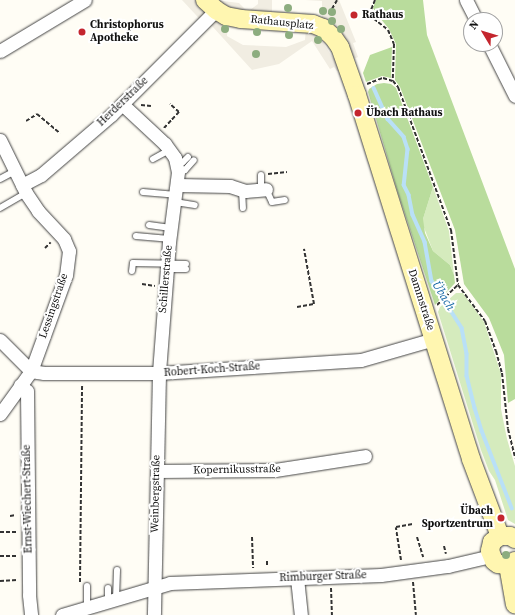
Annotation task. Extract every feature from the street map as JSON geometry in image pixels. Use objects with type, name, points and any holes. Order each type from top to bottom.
[{"type":"street","points":[[0,51],[85,0]]},
{"type":"street","points":[[466,0],[472,12]]},
{"type":"street","name":"Rathausplatz","points":[[211,5],[226,16],[241,19],[306,23],[323,28],[340,46],[346,63]]},
{"type":"street","name":"Herderstraße","points":[[24,189],[42,175],[122,104],[211,5]]},
{"type":"street","points":[[493,52],[515,96]]},
{"type":"street","name":"Dammstraße","points":[[346,63],[471,459],[507,538]]},
{"type":"street","points":[[122,104],[170,150],[175,158],[176,184],[227,183],[242,190],[263,189]]},
{"type":"street","name":"Lessingstraße","points":[[0,140],[24,189],[38,211],[64,239],[69,251],[64,281],[31,371],[0,414]]},
{"type":"street","name":"Schillerstraße","points":[[158,373],[170,234],[176,184]]},
{"type":"street","name":"Robert-Koch-Straße","points":[[31,371],[158,373],[361,360],[434,338]]},
{"type":"street","points":[[0,340],[31,371]]},
{"type":"street","name":"Weinbergstraße","points":[[154,615],[158,373]]},
{"type":"street","name":"Ernst-Wiechert-Straße","points":[[20,385],[27,391],[29,580],[31,615]]},
{"type":"street","name":"Kopernikusstraße","points":[[157,471],[275,470],[365,456]]},
{"type":"street","points":[[507,538],[492,542],[490,551],[491,556],[498,564],[512,563],[515,604]]},
{"type":"street","name":"Rimburger Straße","points":[[62,615],[83,611],[154,586],[170,583],[381,574],[408,571],[491,556]]},
{"type":"street","points":[[297,578],[300,615]]},
{"type":"lane","points":[[154,159],[170,150]]},
{"type":"lane","points":[[176,184],[183,162],[191,159]]},
{"type":"lane","points":[[0,179],[15,171]]},
{"type":"lane","points":[[261,175],[263,189],[272,202],[285,200]]},
{"type":"lane","points":[[143,192],[176,184]]},
{"type":"lane","points":[[176,184],[195,205]]},
{"type":"lane","points":[[0,208],[24,189]]},
{"type":"lane","points":[[242,190],[243,208]]},
{"type":"lane","points":[[149,225],[170,234]]},
{"type":"lane","points":[[136,236],[170,234]]},
{"type":"lane","points":[[132,271],[133,264],[167,267],[186,266]]},
{"type":"lane","points":[[112,600],[117,570]]},
{"type":"lane","points":[[83,611],[87,586]]},
{"type":"lane","points":[[108,588],[112,600]]},
{"type":"path","points":[[363,18],[369,15],[374,0]]},
{"type":"path","points":[[369,15],[388,30],[394,44],[393,81]]},
{"type":"path","points":[[355,88],[383,78],[393,81],[398,87],[451,230],[458,285],[486,321],[496,351],[502,373],[508,429],[515,458]]},
{"type":"path","points":[[156,136],[179,112],[170,104]]},
{"type":"path","points":[[26,121],[38,114],[60,133]]},
{"type":"path","points":[[263,189],[267,174],[287,172]]},
{"type":"path","points":[[297,307],[314,304],[304,249]]},
{"type":"path","points":[[441,301],[458,285]]},
{"type":"path","points":[[80,586],[82,373]]},
{"type":"path","points":[[414,524],[396,527],[408,571],[416,615]]},
{"type":"path","points":[[0,532],[29,532]]},
{"type":"path","points":[[252,537],[253,579]]},
{"type":"path","points":[[417,538],[426,568]]},
{"type":"path","points":[[0,556],[29,556]]},
{"type":"path","points":[[330,576],[332,615]]},
{"type":"path","points":[[0,581],[29,580]]},
{"type":"green space","points":[[376,0],[423,0],[427,35],[515,269],[515,399],[508,403],[504,355],[489,318],[464,284],[455,230],[400,87],[395,80],[396,44],[389,29],[380,18],[371,13]]},
{"type":"green space","points":[[392,47],[391,78],[382,76],[366,82],[363,73],[370,55]]},
{"type":"green space","points":[[377,84],[391,84],[396,88],[433,187],[423,219],[425,233],[433,251],[450,265],[454,275],[455,283],[435,305],[398,193],[368,92],[369,89]]},
{"type":"green space","points":[[433,187],[449,231],[454,275],[450,265],[433,251],[423,225],[423,219]]},
{"type":"green space","points":[[456,293],[463,293],[484,322],[501,374],[501,409],[507,439],[515,466],[515,524],[508,520],[495,480],[489,471],[481,450],[438,312],[440,307]]},
{"type":"shaded area","points":[[182,0],[198,0],[228,23],[227,36],[243,45],[286,47],[305,40],[306,28],[325,37],[321,40],[333,58],[338,56],[342,70],[337,71],[334,67],[330,69],[312,41],[279,64],[252,70],[212,26],[208,28]]},
{"type":"shaded area","points":[[215,0],[239,3],[246,10],[250,10],[258,4],[258,0],[272,0],[272,16],[236,12]]},
{"type":"shaded area","points":[[305,0],[339,0],[356,42],[353,43],[358,57],[351,60],[322,20],[322,1]]},
{"type":"waterway","name":"Übach","points":[[374,88],[388,119],[404,137],[408,149],[404,185],[409,195],[413,215],[425,242],[432,281],[462,328],[467,354],[467,376],[475,408],[482,431],[512,508]]},
{"type":"place","name":"Rathaus","points":[[354,15]]},
{"type":"place","name":"Christophorus Apotheke","points":[[82,32]]},
{"type":"place","name":"Übach Rathaus","points":[[358,113]]},
{"type":"place","name":"Übach Sportzentrum","points":[[501,518]]}]
